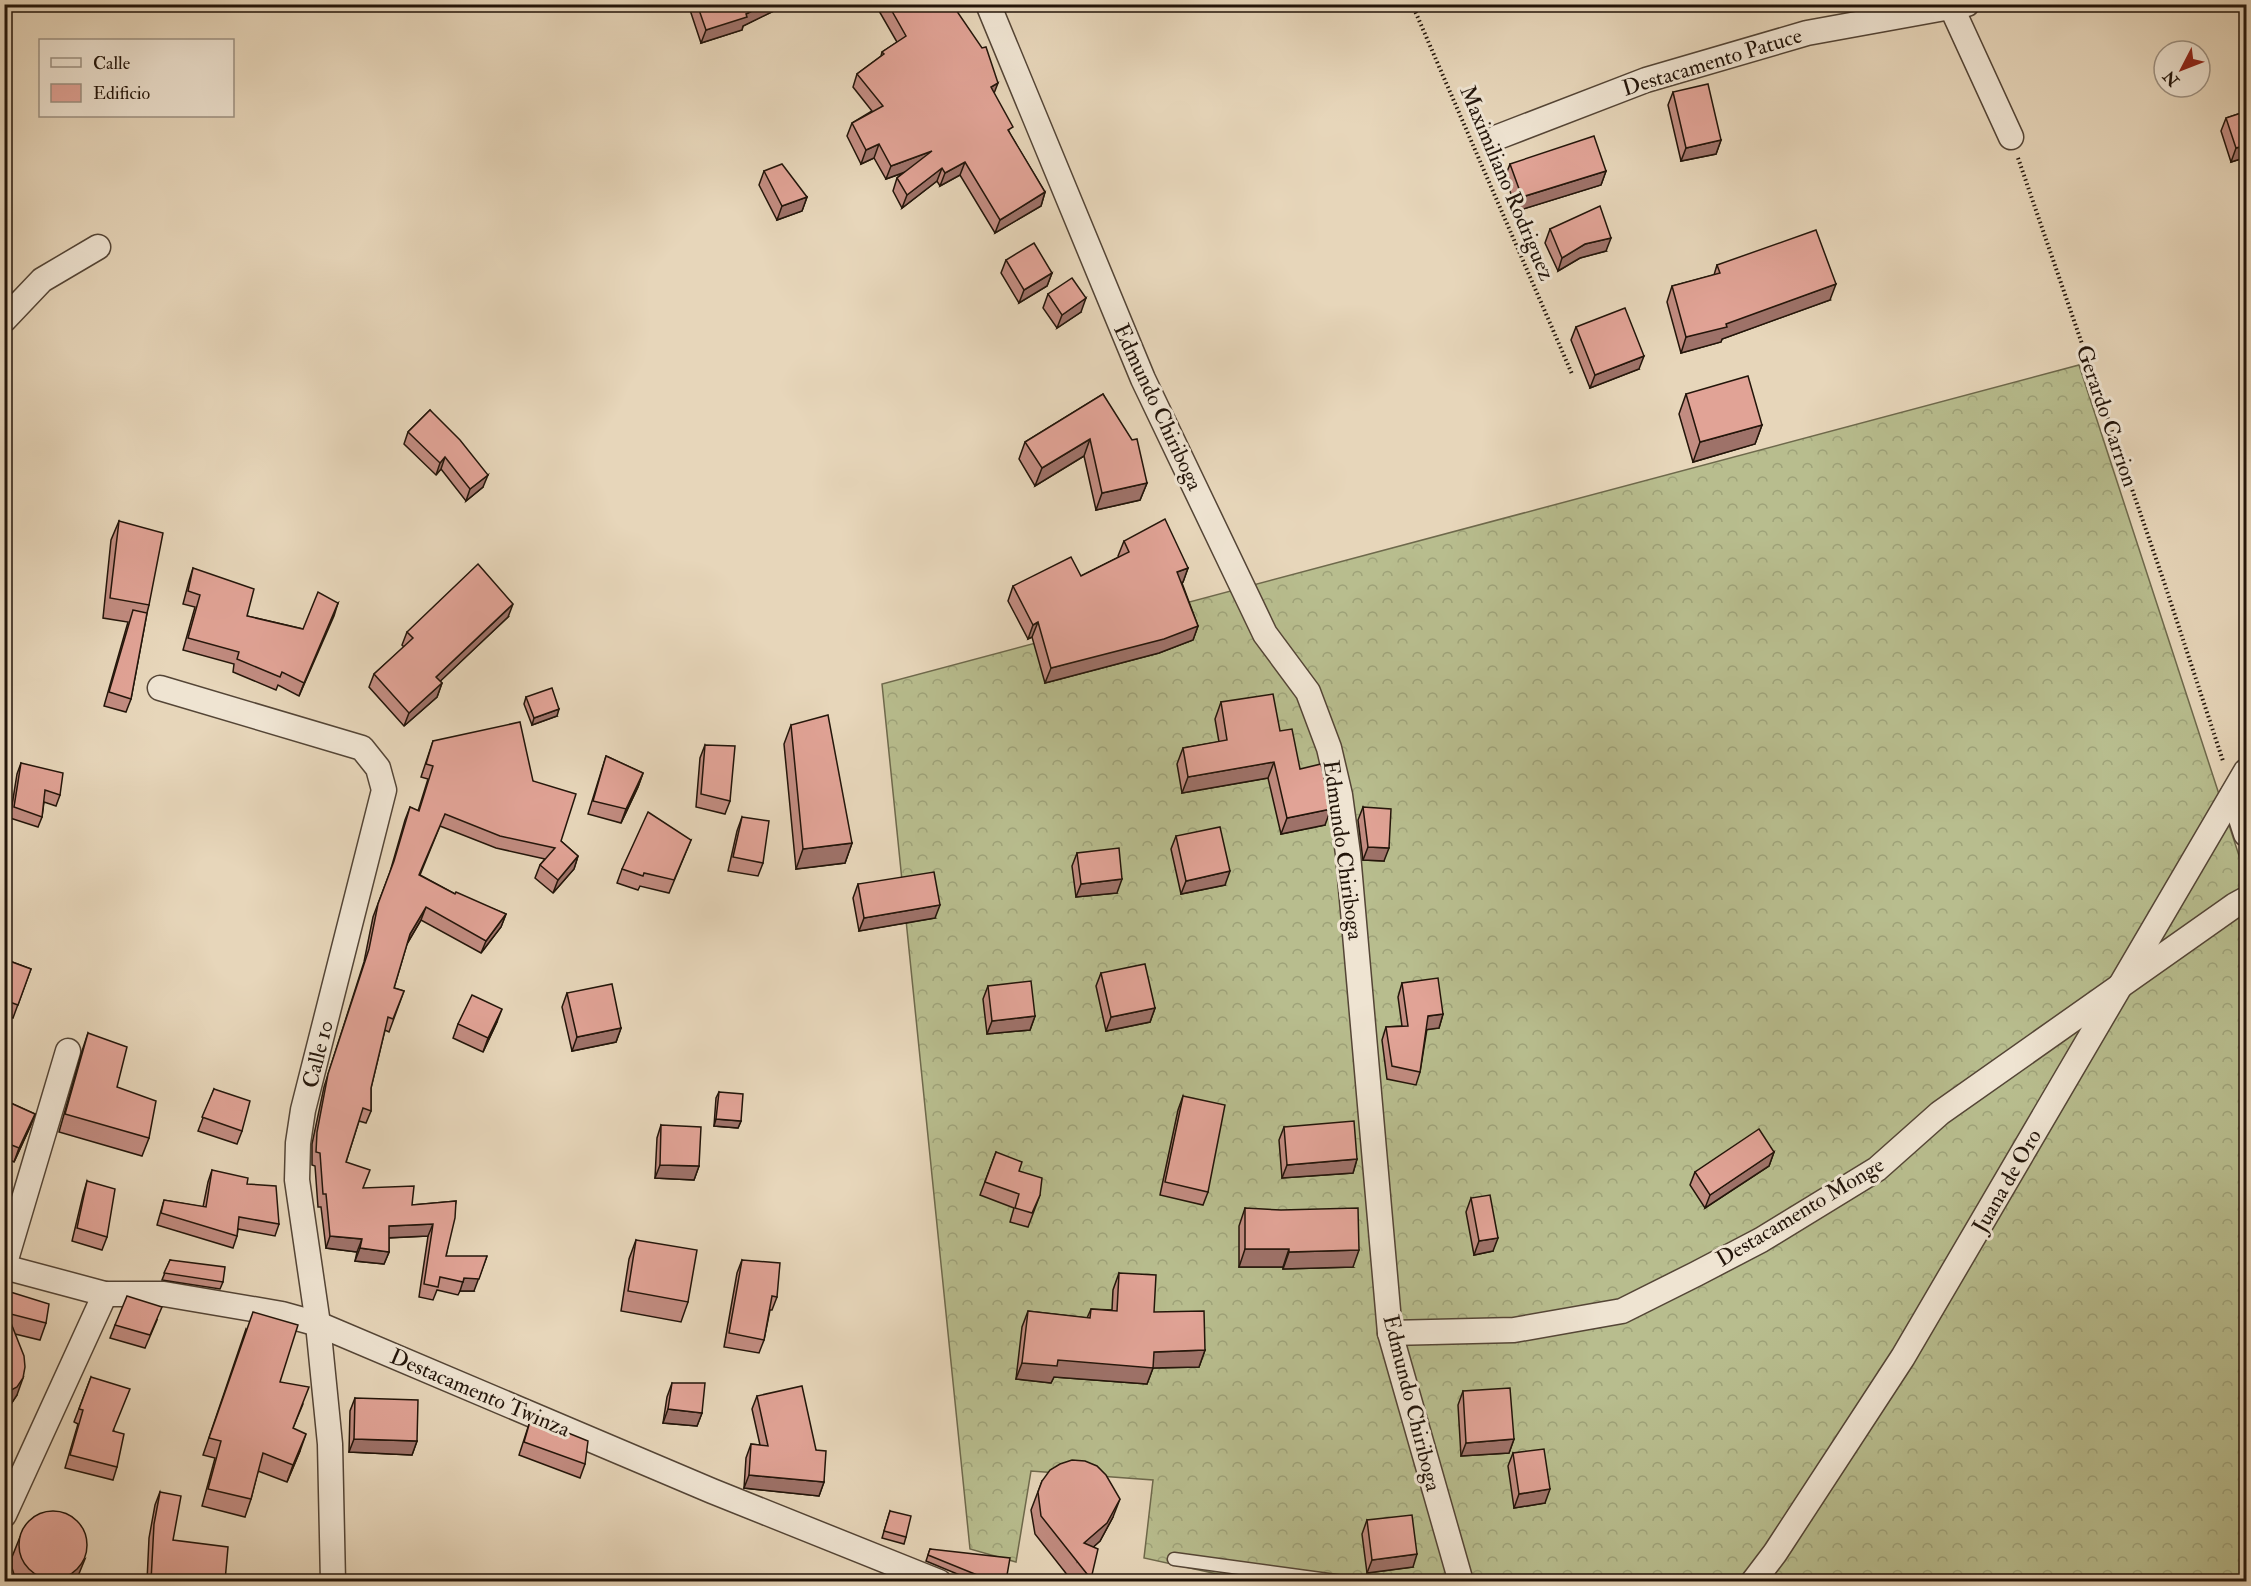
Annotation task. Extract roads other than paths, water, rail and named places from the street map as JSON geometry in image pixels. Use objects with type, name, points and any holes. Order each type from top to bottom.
[{"type":"street","name":"Edmundo Chiriboga","points":[[988,4],[1143,379],[1265,634],[1308,692],[1329,748],[1340,795],[1348,854],[1390,1333],[1461,1581]]},
{"type":"street","name":"Destacamento Patuce","points":[[1498,137],[1646,80],[1807,33],[1956,5]]},
{"type":"street","points":[[1956,5],[2011,137]]},
{"type":"street","points":[[4,320],[42,280],[98,247]]},
{"type":"street","name":"Calle 10","points":[[160,688],[362,748],[378,768],[384,790],[303,1110],[298,1143],[297,1180],[318,1324],[332,1472],[333,1581]]},
{"type":"street","name":"Juana de Oro","points":[[1753,1581],[1775,1553],[1903,1357],[2247,771]]},
{"type":"street","points":[[2233,794],[2247,834]]},
{"type":"street","name":"Destacamento Monge","points":[[1390,1333],[1514,1330],[1622,1311],[1761,1240],[1877,1169],[1940,1113],[2235,905],[2247,899]]},
{"type":"street","points":[[4,1267],[68,1051]]},
{"type":"street","name":"Destacamento Twinza","points":[[4,1267],[105,1294],[164,1294],[282,1314],[318,1324],[712,1491],[939,1581]]},
{"type":"street","points":[[4,1515],[105,1294]]},
{"type":"lane","points":[[1174,1560],[1343,1581]]}]
